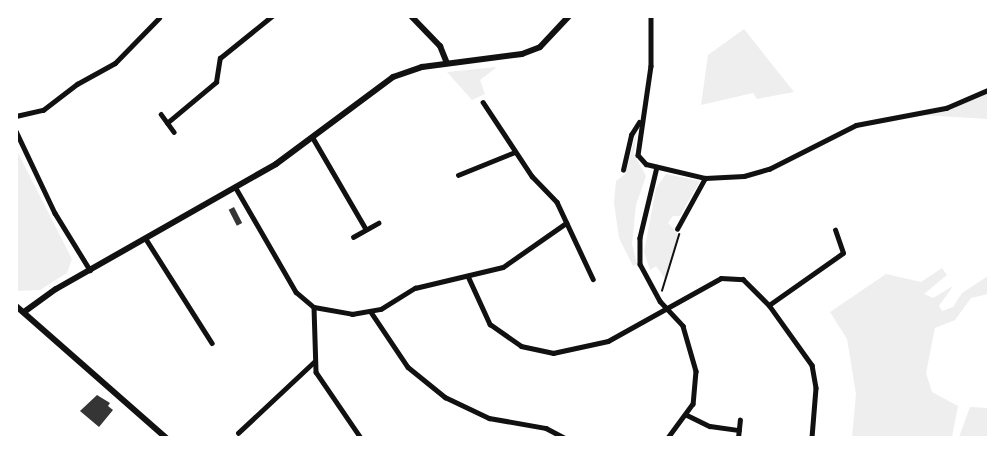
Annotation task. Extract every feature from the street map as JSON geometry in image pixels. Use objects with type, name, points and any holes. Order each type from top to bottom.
[{"type":"street","points":[[168,123],[216,82],[220,58],[272,16]]},
{"type":"street","points":[[411,16],[440,46],[447,63]]},
{"type":"street","points":[[24,312],[38,300],[236,188],[313,138],[363,97],[393,78],[447,63],[531,51],[552,37],[568,16]]},
{"type":"street","points":[[651,16],[651,66],[637,148],[643,161],[657,167],[705,178],[744,176],[769,169],[856,125],[946,108],[988,90]]},
{"type":"street","points":[[16,116],[43,110],[77,84],[107,68],[159,18]]},
{"type":"street","points":[[483,102],[514,152],[557,202],[593,279]]},
{"type":"street","points":[[161,114],[174,132]]},
{"type":"street","points":[[623,170],[632,135],[640,120]]},
{"type":"street","points":[[16,131],[55,213],[90,270]]},
{"type":"street","points":[[313,138],[366,229]]},
{"type":"street","points":[[458,175],[514,152]]},
{"type":"street","points":[[657,167],[639,248],[640,264],[660,301],[690,340],[696,371],[693,404],[687,416],[668,438]]},
{"type":"street","points":[[677,229],[705,178]]},
{"type":"street","points":[[236,188],[296,292],[314,307],[352,314],[371,312],[415,288],[468,276],[514,261],[566,223]]},
{"type":"street","points":[[353,237],[378,223]]},
{"type":"street","points":[[769,305],[843,253],[836,230]]},
{"type":"street","points":[[146,239],[212,343]]},
{"type":"street","points":[[468,276],[490,324],[508,339],[535,352],[592,347],[669,310],[711,282],[731,277],[752,286],[769,305],[812,365],[816,388],[812,438]]},
{"type":"street","points":[[16,306],[166,438]]},
{"type":"street","points":[[314,307],[314,362],[336,406],[361,438]]},
{"type":"street","points":[[371,312],[408,367],[445,397],[489,418],[546,428],[565,438]]},
{"type":"street","points":[[238,433],[314,362]]},
{"type":"street","points":[[687,416],[710,426],[739,430]]},
{"type":"street","points":[[738,438],[740,420]]},
{"type":"path","points":[[660,301],[680,222]]},
{"type":"shaded area","points":[[744,29],[794,92],[757,99],[753,93],[701,105],[708,55]]},
{"type":"shaded area","points":[[497,67],[480,80],[485,94],[472,100],[447,72]]},
{"type":"shaded area","points":[[988,93],[988,119],[921,115],[945,111]]},
{"type":"shaded area","points":[[637,130],[634,154],[646,176],[636,205],[632,244],[637,264],[633,266],[619,238],[614,203],[616,181],[625,174]]},
{"type":"shaded area","points":[[16,149],[72,259],[67,273],[40,290],[17,291]]},
{"type":"shaded area","points":[[666,174],[700,181],[680,216],[673,216],[668,223],[678,234],[665,279],[656,266],[650,270],[644,252],[656,188]]},
{"type":"shaded area","points":[[942,268],[947,275],[924,294],[933,298],[953,286],[939,306],[942,311],[953,307],[962,293],[988,276],[988,294],[971,298],[955,320],[935,328],[926,373],[932,392],[958,406],[952,437],[852,437],[856,394],[847,339],[830,312],[886,274],[921,282]]},
{"type":"shaded area","points":[[970,407],[988,408],[988,437],[959,437]]},
{"type":"building","points":[[234,207],[242,223],[237,226],[229,210]]},
{"type":"building","points":[[97,395],[110,403],[108,406],[113,410],[99,427],[80,411]]}]
